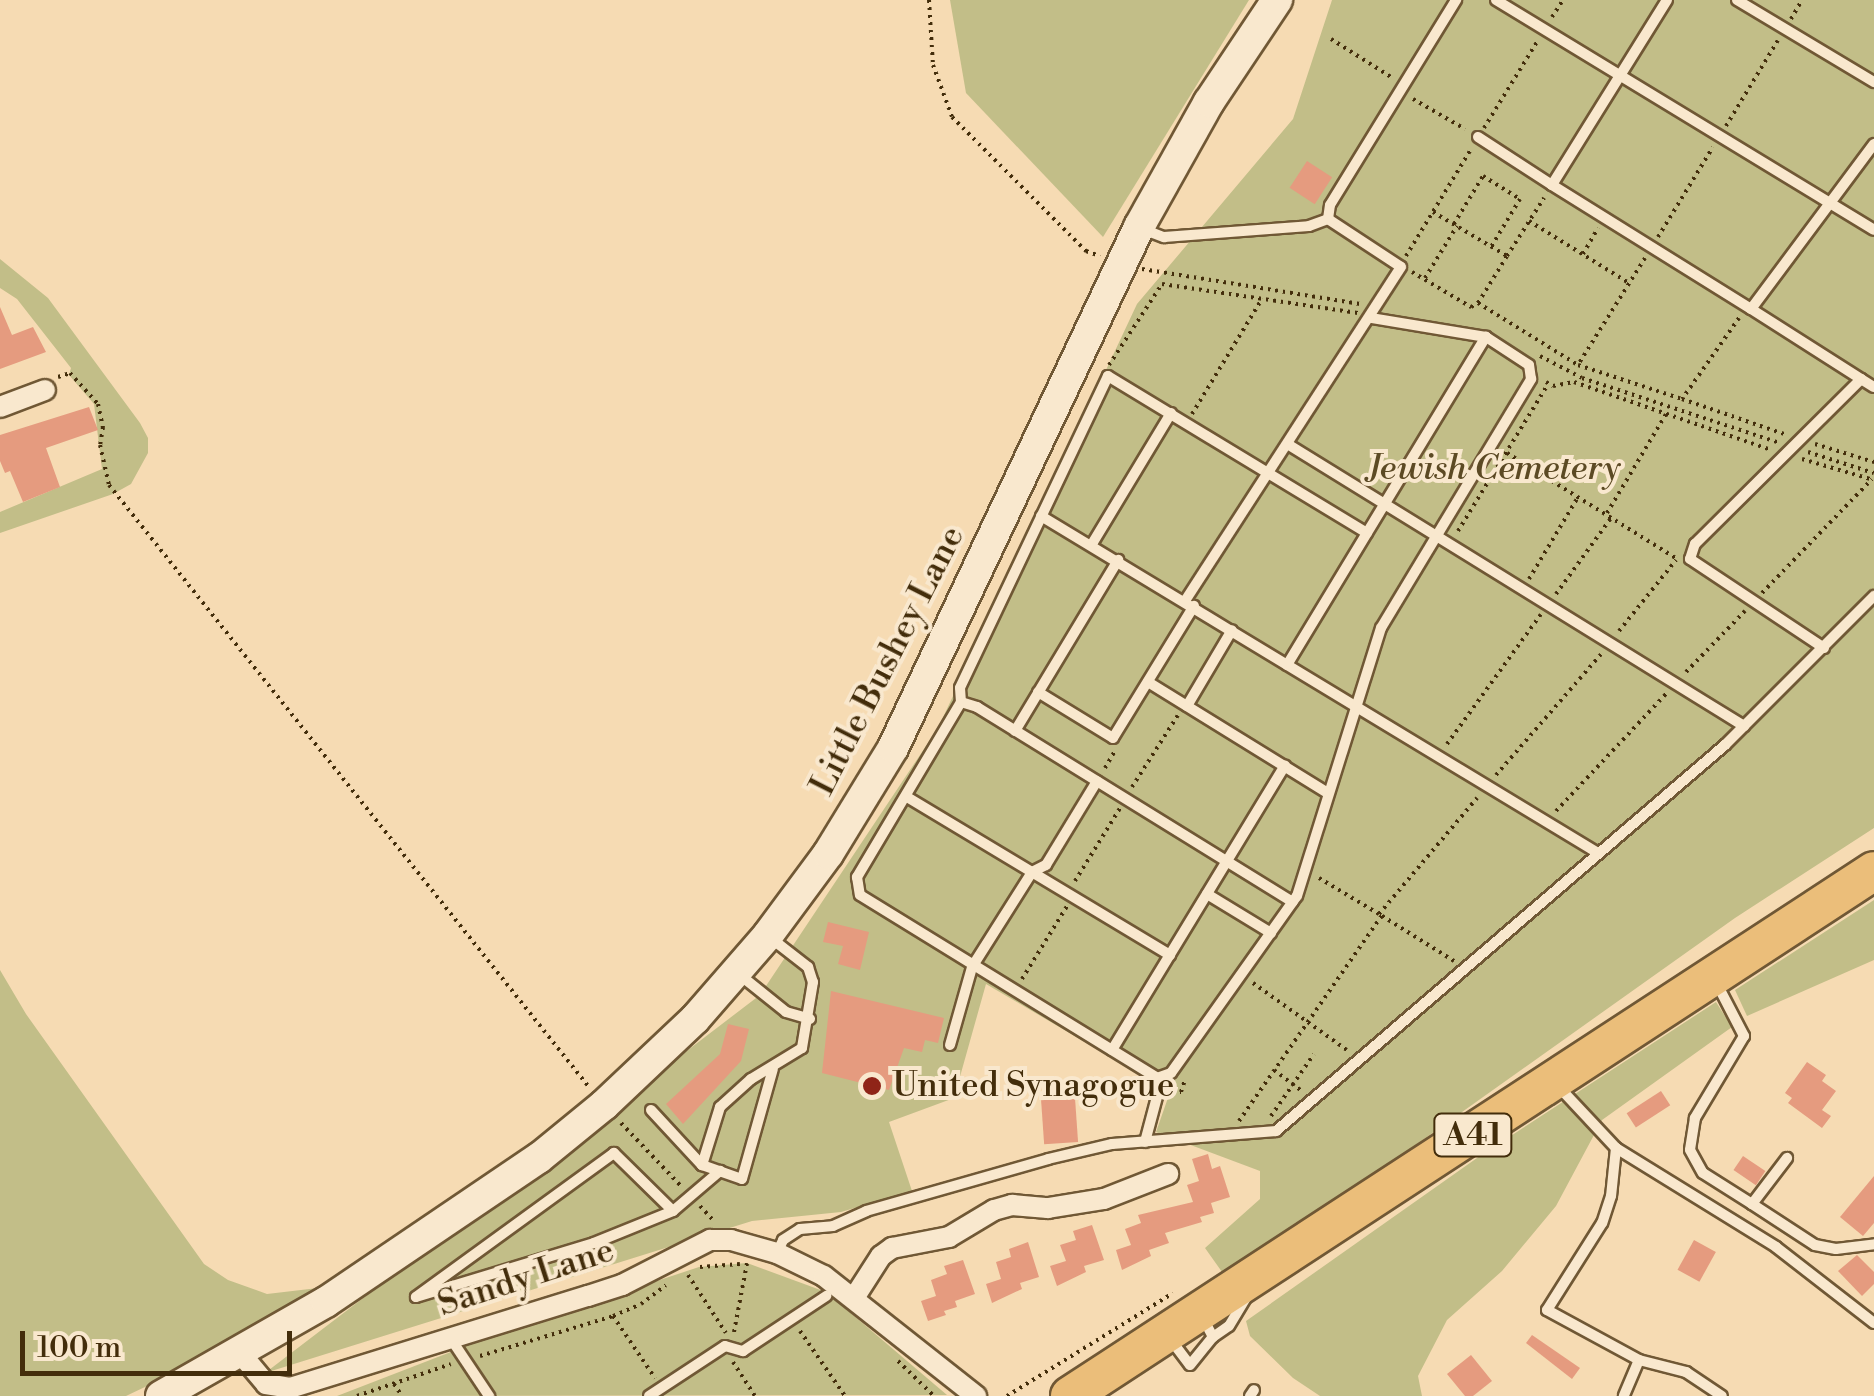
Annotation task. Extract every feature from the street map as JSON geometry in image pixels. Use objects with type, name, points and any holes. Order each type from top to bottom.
[{"type":"highway","name":"A41","points":[[1070,1396],[1167,1335],[1207,1325],[1256,1277],[1874,872]]},
{"type":"street","name":"Little Bushey Lane","points":[[161,1396],[241,1354],[453,1218],[604,1106],[737,972],[768,934],[828,854],[893,748],[1139,227],[1209,102],[1277,0]]},
{"type":"street","points":[[0,407],[45,390]]},
{"type":"street","points":[[854,1298],[881,1256],[892,1248],[949,1238],[994,1210],[1012,1205],[1048,1208],[1104,1199],[1168,1174]]},
{"type":"street","name":"Sandy Lane","points":[[241,1354],[266,1384],[290,1388],[622,1284],[698,1245],[743,1249]]},
{"type":"street","points":[[743,1249],[777,1253],[824,1276],[976,1396]]},
{"type":"lane","points":[[1328,220],[1330,205],[1456,0]]},
{"type":"lane","points":[[1496,0],[1874,230]]},
{"type":"lane","points":[[1552,185],[1667,0]]},
{"type":"lane","points":[[1736,0],[1874,82]]},
{"type":"lane","points":[[1478,137],[1874,388]]},
{"type":"lane","points":[[1751,309],[1874,144]]},
{"type":"lane","points":[[1139,227],[1164,237],[1309,226],[1328,220]]},
{"type":"lane","points":[[1038,692],[1113,738],[1267,470],[1281,448],[1289,446],[1372,318],[1401,267],[1328,220]]},
{"type":"lane","points":[[1146,1142],[1162,1078],[1171,1073],[1293,902],[1381,628],[1531,376],[1525,361],[1486,337],[1372,318]]},
{"type":"lane","points":[[1287,665],[1486,337]]},
{"type":"lane","points":[[1162,1078],[972,967],[860,895],[857,877],[961,702],[960,688],[1108,376],[1368,534]]},
{"type":"lane","points":[[1824,648],[1690,559],[1696,544],[1861,379]]},
{"type":"lane","points":[[1092,544],[1171,413]]},
{"type":"lane","points":[[1289,446],[1744,726]]},
{"type":"lane","points":[[1042,516],[1598,853]]},
{"type":"lane","points":[[1015,731],[1118,560]]},
{"type":"lane","points":[[777,1253],[783,1240],[800,1229],[832,1226],[866,1211],[1048,1159],[1112,1144],[1276,1131],[1744,726],[1874,596]]},
{"type":"lane","points":[[1187,706],[1232,630]]},
{"type":"lane","points":[[1148,682],[1328,792]]},
{"type":"lane","points":[[961,702],[1015,731],[1293,902]]},
{"type":"lane","points":[[1112,1050],[1285,766]]},
{"type":"lane","points":[[950,1045],[972,967],[1032,872],[1046,864],[1097,781]]},
{"type":"lane","points":[[907,797],[1170,955]]},
{"type":"lane","points":[[1207,894],[1271,933]]},
{"type":"lane","points":[[702,1165],[720,1107],[751,1079],[802,1048],[810,1019],[813,982],[808,967],[768,934]]},
{"type":"lane","points":[[737,972],[786,1012],[810,1019]]},
{"type":"lane","points":[[1713,976],[1744,1036],[1695,1118],[1690,1150],[1704,1173],[1815,1245],[1836,1248],[1874,1244]]},
{"type":"lane","points":[[651,1110],[702,1165],[742,1180],[773,1069]]},
{"type":"lane","points":[[1554,1082],[1616,1148],[1776,1247],[1874,1323]]},
{"type":"lane","points":[[1616,1148],[1611,1196],[1602,1223],[1548,1310],[1638,1360],[1686,1372],[1722,1396]]},
{"type":"lane","points":[[673,1211],[614,1153],[416,1297],[594,1243],[673,1211],[720,1171]]},
{"type":"lane","points":[[1752,1204],[1787,1158]]},
{"type":"lane","points":[[649,1396],[728,1347],[743,1352],[826,1296]]},
{"type":"lane","points":[[450,1337],[490,1396]]},
{"type":"lane","points":[[1624,1396],[1638,1360]]},
{"type":"path","points":[[929,0],[933,65],[952,117],[1086,251],[1120,265]]},
{"type":"path","points":[[1552,185],[1478,303],[1471,307],[1401,267],[1563,0]]},
{"type":"path","points":[[1578,364],[1802,0]]},
{"type":"path","points":[[1331,39],[1478,137]]},
{"type":"path","points":[[1426,278],[1482,176],[1520,199],[1491,247]]},
{"type":"path","points":[[1433,212],[1507,256]]},
{"type":"path","points":[[1582,254],[1605,218]]},
{"type":"path","points":[[1529,221],[1629,283]]},
{"type":"path","points":[[1108,376],[1108,365],[1162,284],[1372,318]]},
{"type":"path","points":[[1187,423],[1262,298]]},
{"type":"path","points":[[1478,303],[1578,364],[1874,462]]},
{"type":"path","points":[[1682,399],[1738,319],[1751,309]]},
{"type":"path","points":[[45,390],[50,380],[70,373],[98,404],[103,427],[100,445],[109,485],[604,1106],[758,1267]]},
{"type":"path","points":[[1531,376],[1553,386],[1574,382],[1873,480],[1546,822]]},
{"type":"path","points":[[1438,756],[1608,516],[1666,414]]},
{"type":"path","points":[[1492,443],[1677,559],[1690,559]]},
{"type":"path","points":[[1522,590],[1578,497]]},
{"type":"path","points":[[1228,1136],[1380,914],[1677,559]]},
{"type":"path","points":[[1097,781],[1120,742],[1113,738]]},
{"type":"path","points":[[1305,870],[1467,968]]},
{"type":"path","points":[[1014,992],[1072,896]]},
{"type":"path","points":[[1240,976],[1360,1060]]},
{"type":"path","points":[[1258,1134],[1314,1054]]},
{"type":"path","points":[[1274,1070],[1314,1100]]},
{"type":"path","points":[[728,1347],[743,1249]]},
{"type":"path","points":[[743,1249],[685,1271],[726,1333],[734,1364],[756,1396]]},
{"type":"path","points":[[357,1396],[613,1316],[640,1304],[670,1282]]},
{"type":"path","points":[[613,1316],[661,1388]]},
{"type":"path","points":[[792,1319],[845,1396]]},
{"type":"path","points":[[888,1352],[934,1396]]},
{"type":"path","points":[[394,1384],[402,1396]]},
{"type":"green space","points":[[950,0],[1249,0],[1103,237],[966,93]]},
{"type":"green space","name":"Jewish Cemetery","points":[[1332,0],[1874,0],[1874,828],[1735,918],[1227,1279],[1205,1248],[1260,1199],[1260,1171],[1156,1132],[1170,1092],[986,984],[954,1098],[889,1122],[912,1191],[841,1212],[752,1221],[265,1373],[760,995],[938,728],[1137,304],[1293,119]]},
{"type":"green space","points":[[0,259],[48,298],[140,423],[148,438],[148,453],[131,484],[113,494],[0,533],[0,512],[102,469],[94,404],[69,375],[71,368],[17,299],[0,288]]},
{"type":"green space","points":[[1874,900],[1874,960],[1747,1016],[1735,990]]},
{"type":"green space","points":[[0,970],[26,1014],[204,1264],[228,1280],[267,1294],[318,1288],[250,1337],[126,1396],[0,1396]]},
{"type":"green space","points":[[1716,1002],[1732,1027],[1602,1120],[1556,1206],[1502,1271],[1447,1320],[1418,1376],[1422,1396],[1320,1396],[1293,1378],[1250,1336],[1246,1321],[1477,1158]]},
{"type":"green space","points":[[747,1263],[826,1292],[947,1395],[337,1396],[500,1333],[699,1267]]},
{"type":"building","points":[[1307,161],[1332,177],[1315,204],[1290,188]]},
{"type":"building","points":[[0,307],[12,335],[33,327],[46,352],[0,369]]},
{"type":"building","points":[[89,407],[98,430],[46,448],[60,487],[23,502],[10,471],[5,473],[0,461],[0,435]]},
{"type":"building","points":[[828,922],[869,932],[860,970],[838,964],[843,946],[823,942]]},
{"type":"building","points":[[831,991],[944,1018],[938,1043],[925,1040],[922,1052],[904,1048],[889,1090],[822,1073]]},
{"type":"building","points":[[728,1024],[749,1029],[741,1061],[683,1124],[666,1104],[720,1054]]},
{"type":"building","points":[[1807,1062],[1826,1075],[1822,1081],[1836,1091],[1822,1110],[1831,1116],[1822,1128],[1788,1103],[1792,1098],[1785,1093]]},
{"type":"building","points":[[1661,1091],[1670,1105],[1636,1128],[1627,1113]]},
{"type":"building","points":[[1075,1098],[1078,1142],[1044,1144],[1041,1100]]},
{"type":"building","points":[[1208,1154],[1212,1169],[1220,1166],[1230,1197],[1211,1203],[1214,1213],[1200,1217],[1202,1222],[1165,1233],[1169,1243],[1149,1250],[1151,1256],[1122,1270],[1116,1250],[1131,1245],[1125,1229],[1141,1223],[1138,1215],[1193,1202],[1187,1185],[1199,1181],[1192,1159]]},
{"type":"building","points":[[1743,1156],[1765,1171],[1756,1185],[1733,1170]]},
{"type":"building","points":[[1874,1176],[1874,1223],[1863,1236],[1840,1217]]},
{"type":"building","points":[[1092,1225],[1104,1260],[1084,1266],[1086,1272],[1057,1286],[1050,1266],[1066,1261],[1060,1245],[1076,1240],[1073,1231]]},
{"type":"building","points":[[1694,1240],[1716,1252],[1699,1282],[1678,1270]]},
{"type":"building","points":[[1028,1242],[1039,1277],[1020,1283],[1022,1289],[992,1303],[986,1284],[1001,1279],[996,1262],[1011,1257],[1009,1249]]},
{"type":"building","points":[[1857,1255],[1874,1272],[1874,1284],[1862,1296],[1838,1271]]},
{"type":"building","points":[[963,1260],[975,1294],[955,1301],[957,1307],[928,1321],[921,1301],[936,1296],[931,1280],[947,1274],[944,1266]]},
{"type":"building","points":[[1532,1335],[1580,1368],[1572,1379],[1526,1343]]},
{"type":"building","points":[[1471,1355],[1492,1381],[1473,1396],[1465,1396],[1447,1374]]},
{"type":"place","name":"United Synagogue","points":[[872,1086]]}]
